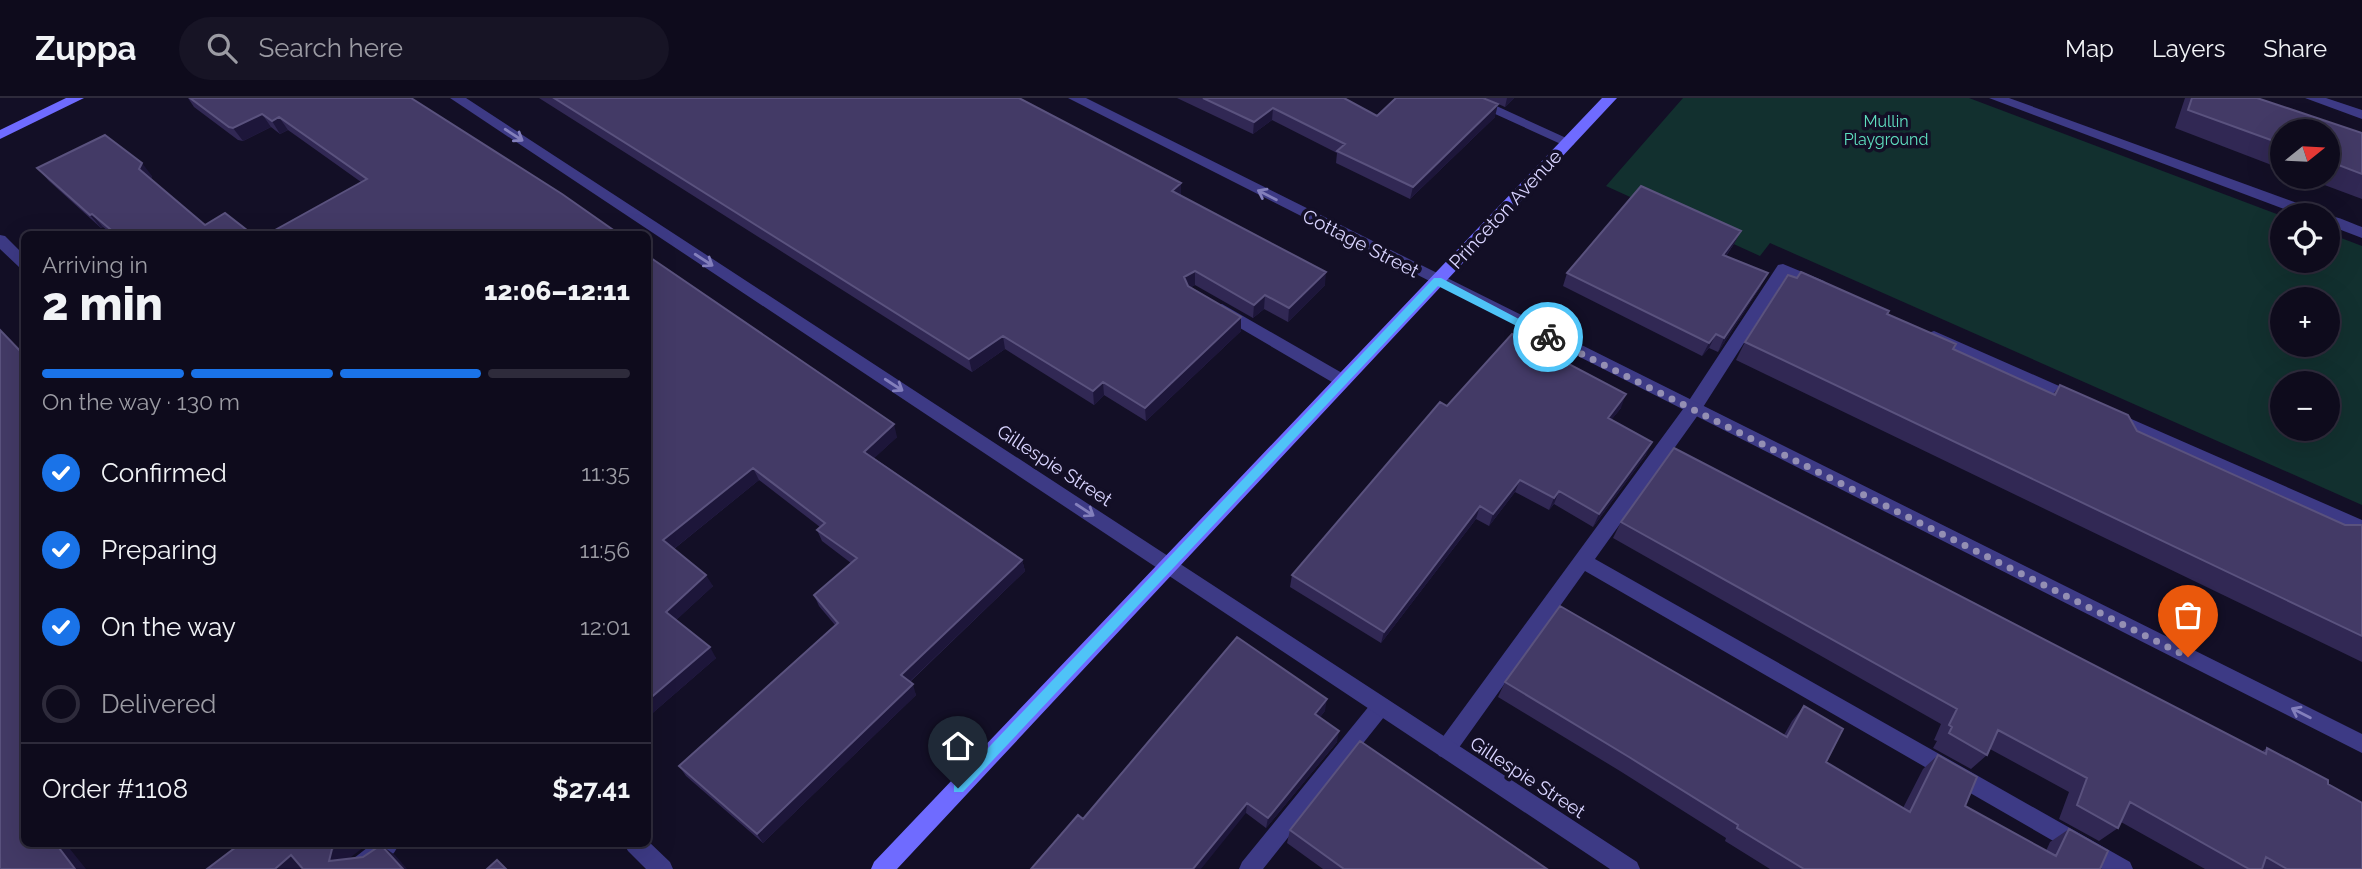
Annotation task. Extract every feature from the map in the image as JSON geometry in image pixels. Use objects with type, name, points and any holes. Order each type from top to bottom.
[{"type":"street","points":[[0,135],[77,98]]},
{"type":"street","name":"Gillespie Street","points":[[457,98],[1629,869]]},
{"type":"street","name":"Cottage Street","points":[[1075,98],[2362,744]]},
{"type":"street","points":[[1467,98],[1568,142]]},
{"type":"street","name":"Princeton Avenue","points":[[882,869],[1610,98]]},
{"type":"street","points":[[1996,98],[2281,203]]},
{"type":"street","points":[[2312,98],[2362,115]]},
{"type":"street","points":[[2340,225],[2362,233]]},
{"type":"street","points":[[0,240],[21,260]]},
{"type":"street","points":[[1446,749],[1692,410],[1783,269],[1833,292]]},
{"type":"street","points":[[1206,300],[1343,381]]},
{"type":"street","points":[[1922,331],[2362,528]]},
{"type":"street","points":[[1583,561],[2122,869]]},
{"type":"street","points":[[1250,869],[1381,706]]},
{"type":"street","points":[[357,869],[384,847]]},
{"type":"street","points":[[638,847],[662,869]]},
{"type":"green space","name":"Mullin Playground","points":[[1683,98],[1969,98],[2270,211],[2270,273],[2340,273],[2340,238],[2362,246],[2362,505],[1770,243],[1760,256],[1606,186]]},
{"type":"building","points":[[190,98],[411,98],[562,194],[615,231],[273,231],[367,179],[279,117],[272,121],[262,114],[233,128]]},
{"type":"building","points":[[554,98],[1019,98],[1181,183],[1172,191],[1326,272],[1289,308],[1265,295],[1254,305],[1195,271],[1184,277],[1188,286],[1241,317],[1145,408],[1103,382],[1093,391],[1003,336],[969,359]]},
{"type":"building","points":[[1203,98],[1344,98],[1377,116],[1396,98],[1483,98],[1498,104],[1413,187],[1337,151],[1345,144],[1273,108],[1254,122]]},
{"type":"building","points":[[2192,98],[2257,98],[2320,119],[2270,119],[2270,140],[2188,110]]},
{"type":"building","points":[[2340,126],[2362,133],[2362,174],[2340,166]]},
{"type":"building","points":[[105,135],[142,163],[139,169],[205,225],[225,213],[248,231],[112,231],[37,168]]},
{"type":"building","points":[[1641,186],[1741,231],[1723,255],[1768,273],[1724,338],[1716,334],[1709,343],[1567,273]]},
{"type":"building","points":[[651,258],[894,424],[864,452],[1022,560],[901,675],[913,684],[757,834],[679,766],[838,623],[814,595],[857,558],[817,530],[825,523],[753,468],[663,540],[706,575],[666,612],[710,647],[651,697]]},
{"type":"building","points":[[1801,272],[1889,311],[1887,314],[1956,344],[1953,349],[2055,395],[2060,385],[2128,415],[2137,431],[2345,525],[2362,525],[2362,636],[1745,342],[1788,275],[1797,278]]},
{"type":"building","points":[[0,330],[21,352],[21,847],[58,847],[75,869],[0,869]]},
{"type":"building","points":[[1512,334],[1626,394],[1608,418],[1652,442],[1599,514],[1559,491],[1554,498],[1520,480],[1493,514],[1480,506],[1384,632],[1292,575],[1440,402],[1447,406]]},
{"type":"building","points":[[1674,448],[2266,754],[2267,748],[2328,780],[2328,784],[2362,803],[2362,869],[2287,869],[2266,857],[2262,869],[2249,869],[2130,802],[2118,828],[2077,805],[2087,778],[1998,730],[1987,755],[1949,733],[1952,727],[1949,725],[1957,709],[1621,522]]},
{"type":"building","points":[[1560,606],[1787,737],[1804,706],[1843,729],[1826,762],[1910,812],[1938,755],[1977,777],[1965,806],[2056,856],[2069,829],[2108,851],[2100,869],[1804,869],[1737,828],[1738,825],[1505,682]]},
{"type":"building","points":[[1237,637],[1327,699],[1315,714],[1339,731],[1268,818],[1247,803],[1193,869],[1031,869],[1078,815],[1083,819]]},
{"type":"building","points":[[1360,741],[1547,869],[1344,869],[1290,830]]},
{"type":"building","points":[[236,847],[335,847],[332,849],[329,861],[363,857],[378,847],[383,847],[403,869],[303,869],[291,855],[275,869],[207,869]]},
{"type":"building","points":[[497,860],[506,869],[487,869]]},
{"type":"way so far","points":[[1548,337],[2188,657]]},
{"type":"route","points":[[958,788],[1437,281],[1548,337]]}]
